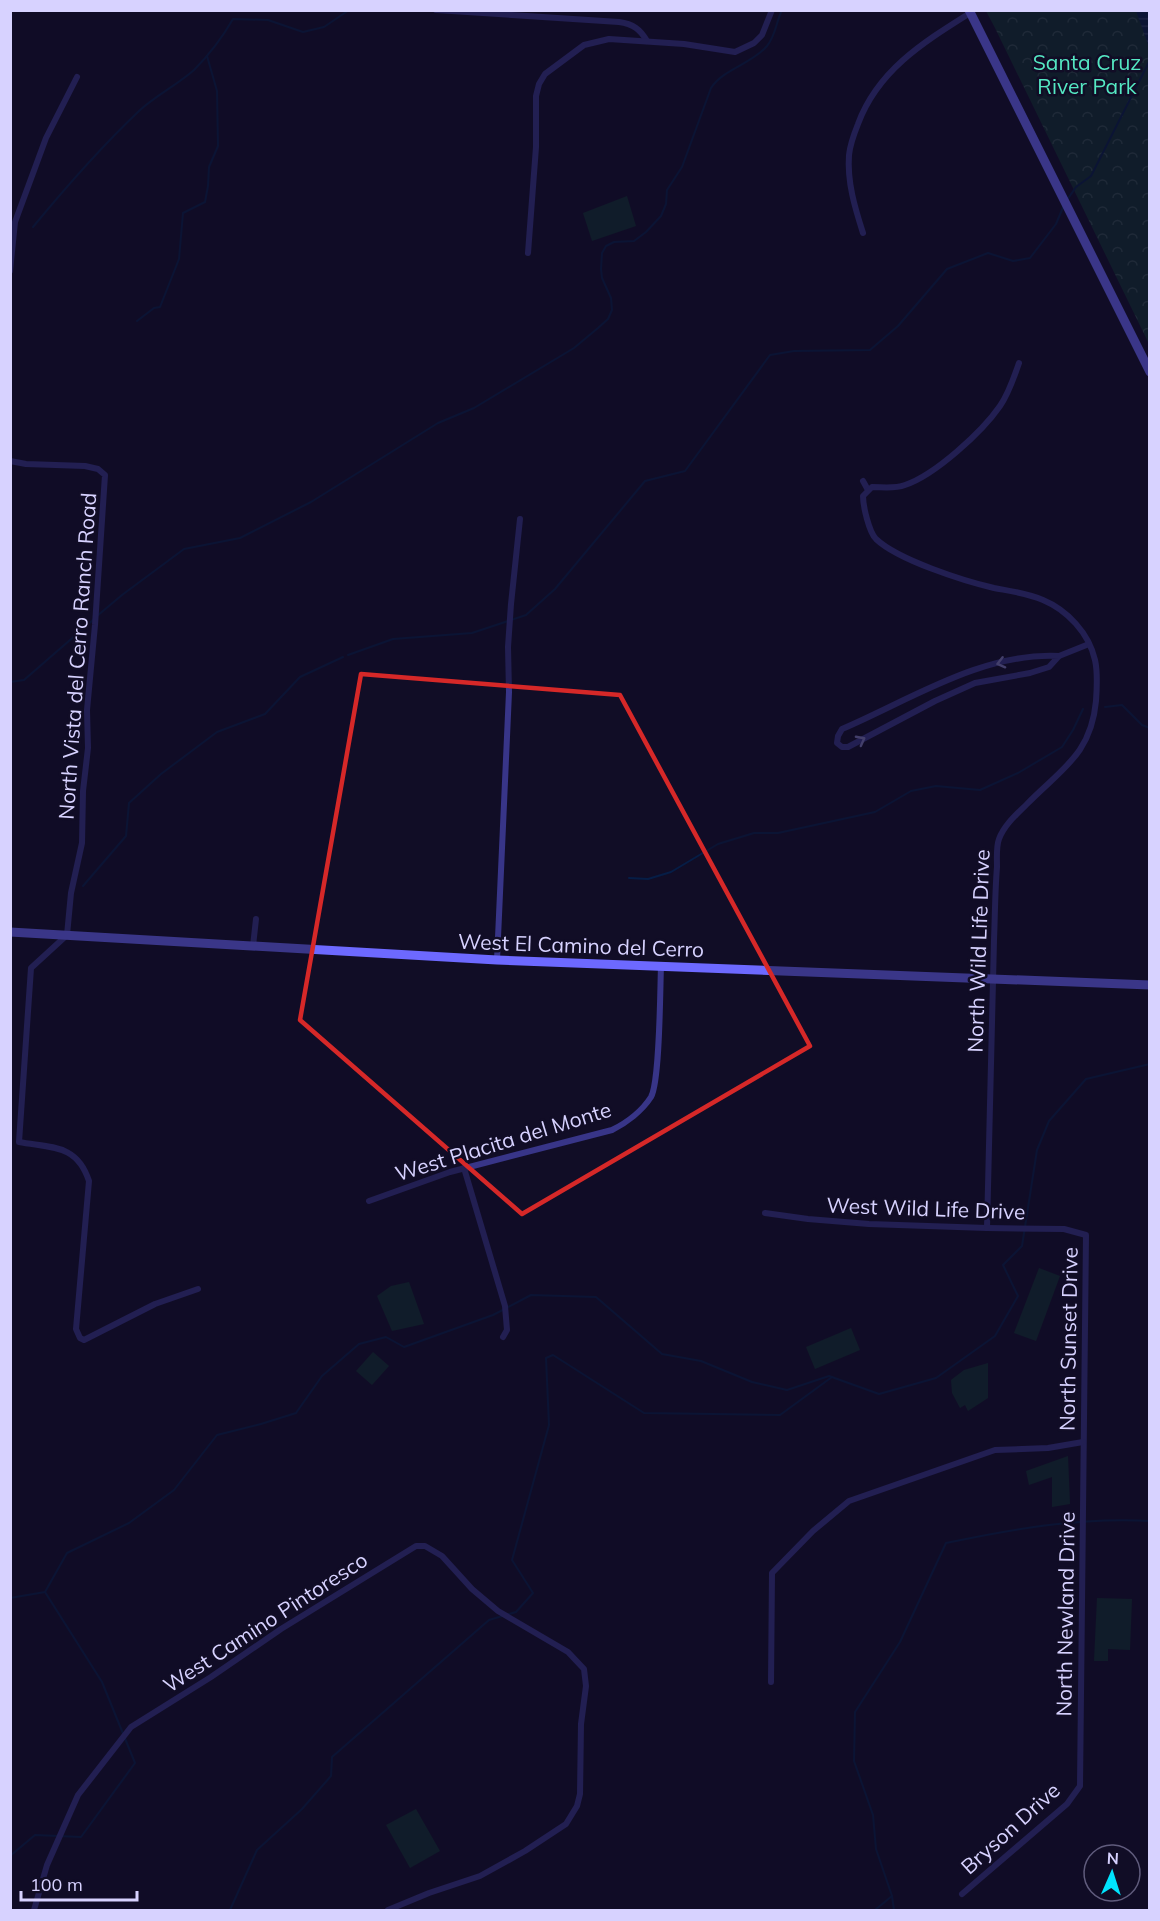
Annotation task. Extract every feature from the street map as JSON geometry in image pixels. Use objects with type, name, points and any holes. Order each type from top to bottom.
[{"type":"street","points":[[436,10],[619,22],[641,30],[647,41]]},
{"type":"street","points":[[528,253],[536,147],[536,96],[545,74],[584,45],[609,39],[684,44],[735,52],[754,43],[762,35],[772,10]]},
{"type":"street","points":[[863,232],[853,199],[849,154],[864,109],[878,85],[920,45],[970,12],[1149,372]]},
{"type":"street","points":[[10,271],[15,222],[46,138],[77,77]]},
{"type":"street","points":[[863,481],[868,490],[872,487],[903,486],[924,477],[981,428],[1002,404],[1019,363]]},
{"type":"street","name":"North Vista del Cerro Ranch Road","points":[[10,462],[85,466],[98,469],[105,475],[87,711],[88,748],[83,791],[82,843],[71,893],[67,935]]},
{"type":"street","name":"North Wild Life Drive","points":[[868,490],[863,496],[863,502],[870,530],[875,538],[900,554],[934,570],[1045,600],[1077,624],[1095,658],[1097,677],[1094,718],[1084,745],[1056,776],[1017,813],[998,841],[987,1228]]},
{"type":"street","points":[[497,960],[509,693],[509,636],[520,519]]},
{"type":"street","points":[[1059,656],[1049,667],[1030,673],[975,683],[935,701],[848,747],[842,747],[837,743],[842,729],[967,672],[1011,660],[1041,655],[1059,656],[1089,644]]},
{"type":"street","points":[[253,946],[256,919]]},
{"type":"street","name":"West El Camino del Cerro","points":[[10,932],[497,960],[1149,985]]},
{"type":"street","points":[[67,935],[31,968],[19,1142],[68,1151],[78,1159],[89,1181],[77,1333],[84,1340],[154,1304],[198,1289]]},
{"type":"street","name":"West Placita del Monte","points":[[369,1201],[464,1168],[612,1130],[623,1124],[652,1096],[657,1066],[661,966]]},
{"type":"street","points":[[464,1168],[505,1306],[507,1330],[503,1337]]},
{"type":"street","name":"West Wild Life Drive","points":[[765,1213],[869,1224],[1064,1229],[1086,1235]]},
{"type":"street","name":"North Sunset Drive","points":[[1083,1442],[1086,1235]]},
{"type":"street","points":[[771,1682],[772,1573],[813,1531],[849,1501],[995,1450],[1048,1448],[1083,1442]]},
{"type":"street","name":"North Newland Drive","points":[[1080,1786],[1083,1442]]},
{"type":"street","name":"West Camino Pintoresco","points":[[34,1911],[47,1865],[78,1796],[130,1727],[211,1677],[281,1629],[416,1546],[425,1546],[442,1556],[472,1589],[498,1611],[568,1652],[584,1668],[586,1686],[582,1724],[580,1794],[578,1806],[566,1824],[525,1851],[480,1876],[429,1893],[388,1911]]},
{"type":"street","name":"Bryson Drive","points":[[962,1894],[1067,1804],[1080,1786]]},
{"type":"highlighted area","points":[[361,674],[620,695],[810,1046],[522,1214],[300,1020]]},
{"type":"green space","name":"Santa Cruz River Park","points":[[986,11],[1149,11],[1149,344],[995,28]]},
{"type":"green space","points":[[627,196],[636,226],[592,241],[583,213]]},
{"type":"green space","points":[[1039,1268],[1060,1276],[1036,1341],[1014,1333]]},
{"type":"green space","points":[[409,1282],[424,1324],[392,1331],[377,1296],[391,1286]]},
{"type":"green space","points":[[851,1328],[860,1350],[815,1369],[806,1347]]},
{"type":"green space","points":[[373,1352],[389,1366],[372,1385],[356,1371]]},
{"type":"green space","points":[[988,1363],[988,1398],[968,1411],[965,1405],[960,1408],[952,1393],[951,1380],[964,1370]]},
{"type":"green space","points":[[1068,1456],[1070,1504],[1052,1507],[1052,1477],[1029,1485],[1026,1471]]},
{"type":"green space","points":[[1097,1598],[1132,1599],[1130,1650],[1108,1649],[1108,1661],[1094,1661]]},
{"type":"green space","points":[[416,1809],[440,1851],[410,1868],[386,1825]]},
{"type":"water","points":[[1136,11],[1149,11],[1149,47]]},
{"type":"waterway","points":[[33,227],[125,125],[145,106],[200,64],[225,33],[233,19],[268,20],[303,32],[324,27],[349,10]]},
{"type":"waterway","points":[[97,616],[184,549],[240,538],[311,502],[438,423],[474,408],[574,348],[598,328],[608,319],[612,310],[611,298],[602,278],[601,269],[602,253],[606,246],[614,242],[634,241],[661,216],[666,204],[667,190],[682,167],[711,88],[716,81],[767,46],[782,10]]},
{"type":"waterway","points":[[137,321],[154,308],[160,307],[179,259],[183,213],[205,202],[209,167],[218,146],[217,91],[207,56]]},
{"type":"waterway","points":[[1067,200],[1076,187],[1091,176],[1150,60]]},
{"type":"waterway","points":[[348,655],[393,639],[472,633],[526,615],[555,589],[645,481],[685,471],[770,355],[794,351],[870,350],[898,326],[947,269],[988,253],[1013,261],[1030,258],[1056,224],[1064,205]]},
{"type":"waterway","points":[[10,682],[24,680],[93,620]]},
{"type":"waterway","points":[[83,886],[126,836],[129,803],[161,774],[217,732],[265,714],[300,677],[343,657]]},
{"type":"waterway","points":[[1105,707],[1122,705],[1142,725],[1150,728]]},
{"type":"waterway","points":[[629,878],[648,879],[671,872],[718,844],[754,833],[778,833],[875,812],[911,791],[936,786],[980,790],[1018,773],[1062,747],[1083,709]]},
{"type":"waterway","points":[[10,1598],[45,1592],[67,1553],[129,1523],[174,1490],[217,1435],[296,1413],[322,1376],[359,1344],[386,1337],[404,1347],[493,1315],[531,1295],[596,1297],[662,1354],[701,1361],[752,1382],[787,1390],[829,1376],[879,1394],[936,1378],[995,1336],[1018,1296],[1003,1265],[1022,1246],[1037,1150],[1049,1121],[1086,1079],[1150,1064]]},
{"type":"waterway","points":[[230,1910],[257,1850],[302,1809],[331,1776],[332,1757],[489,1620],[516,1612],[533,1593],[512,1560],[549,1425],[546,1358],[553,1355],[644,1413],[780,1415],[832,1377]]},
{"type":"waterway","points":[[875,1910],[892,1896],[876,1849],[873,1815],[854,1761],[855,1712],[900,1642],[946,1543],[1047,1525],[1098,1521],[1150,1521]]},
{"type":"waterway","points":[[10,1856],[35,1835],[81,1837],[135,1763],[102,1682],[45,1592]]},
{"type":"waterway","points":[[892,1896],[894,1910]]}]
